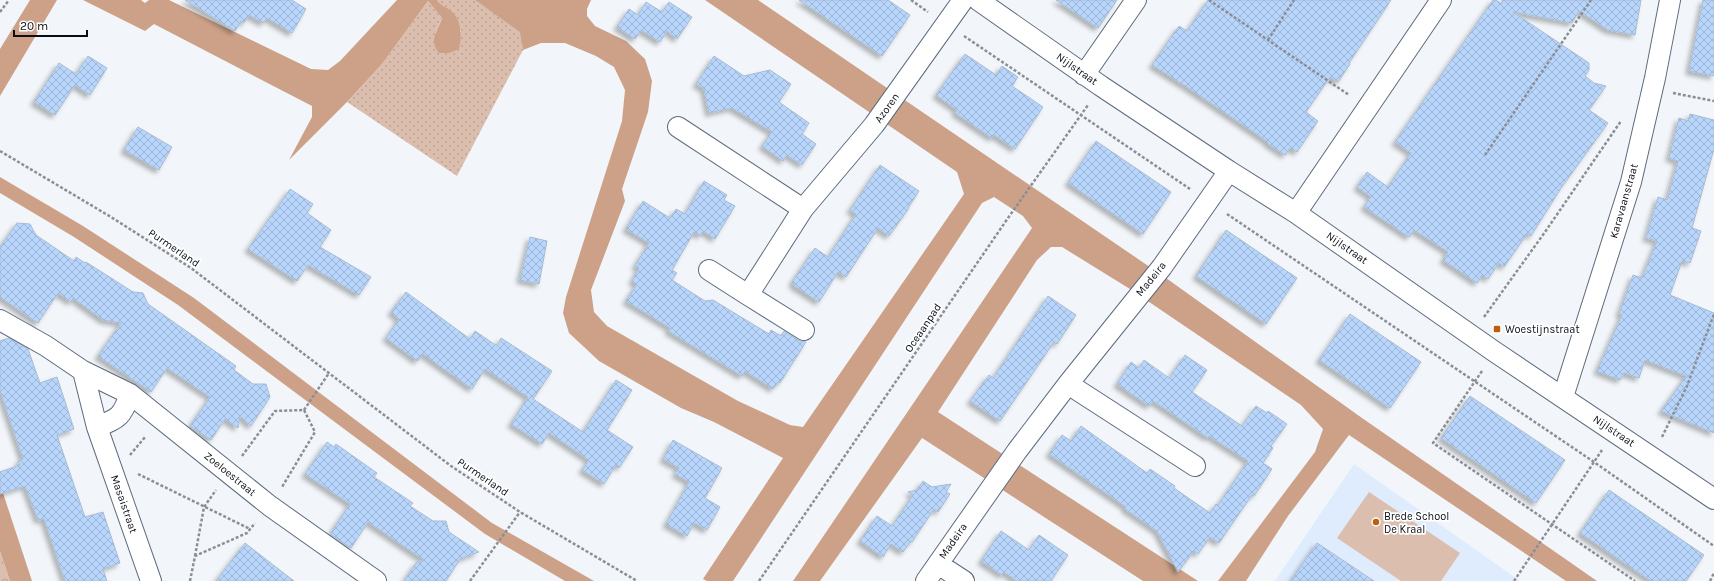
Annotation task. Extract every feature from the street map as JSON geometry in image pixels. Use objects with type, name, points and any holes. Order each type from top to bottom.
[{"type":"street","name":"Azoren","points":[[748,295],[803,210],[874,125],[963,0]]},
{"type":"street","name":"Nijlstraat","points":[[978,0],[1084,75],[1229,171],[1296,213],[1495,352],[1714,499]]},
{"type":"street","points":[[1084,75],[1136,0]]},
{"type":"street","points":[[1296,213],[1441,0]]},
{"type":"street","name":"Karavaanstraat","points":[[1563,397],[1631,182],[1653,88],[1670,0]]},
{"type":"street","points":[[678,127],[803,210]]},
{"type":"street","name":"Madeira","points":[[926,581],[1017,451],[1131,304],[1162,267],[1229,171]]},
{"type":"street","points":[[709,270],[804,330]]},
{"type":"street","points":[[0,320],[46,346],[83,371]]},
{"type":"street","name":"Zoeloestraat","points":[[83,371],[130,394],[270,506],[376,581]]},
{"type":"street","name":"Masaistraat","points":[[83,371],[97,427],[118,471],[151,581]]},
{"type":"street","points":[[1068,384],[1195,466]]},
{"type":"street","points":[[97,427],[111,421],[124,412],[130,394]]},
{"type":"street","name":"Madeira","points":[[938,564],[964,581]]},
{"type":"path","points":[[0,12],[9,0]]},
{"type":"path","points":[[911,0],[1594,462],[1714,546]]},
{"type":"path","points":[[1209,0],[1368,108]]},
{"type":"path","points":[[1268,40],[1294,0]]},
{"type":"path","points":[[1485,155],[1591,0]]},
{"type":"path","name":"Oceaanpad","points":[[759,581],[1008,218],[1101,86]]},
{"type":"path","points":[[1653,88],[1714,101]]},
{"type":"path","points":[[1471,335],[1545,232],[1622,120],[1645,124]]},
{"type":"path","name":"Purmerland","points":[[0,151],[112,217],[191,268],[451,466],[520,512],[637,581]]},
{"type":"path","points":[[1652,457],[1687,386],[1714,314]]},
{"type":"path","points":[[1495,352],[1433,443],[1635,581]]},
{"type":"path","points":[[304,410],[330,373]]},
{"type":"path","points":[[160,418],[118,471],[204,506],[250,529]]},
{"type":"path","points":[[1514,581],[1614,432]]},
{"type":"path","points":[[195,556],[204,506],[229,473]]},
{"type":"path","points":[[470,581],[520,512]]},
{"type":"path","points":[[1710,581],[1714,573]]},
{"type":"shaded area","points":[[30,0],[57,0],[0,96],[0,49]]},
{"type":"shaded area","points":[[83,0],[141,0],[145,3],[149,0],[169,0],[311,69],[328,70],[340,61],[397,0],[437,0],[450,10],[457,18],[461,38],[459,49],[449,53],[439,53],[434,44],[434,40],[442,18],[428,1],[382,64],[347,102],[289,160],[312,117],[312,106],[154,24],[145,31]]},
{"type":"shaded area","points":[[475,0],[591,0],[587,9],[587,16],[595,26],[626,41],[645,59],[652,81],[648,112],[622,189],[625,201],[591,290],[594,312],[607,326],[738,401],[790,425],[803,427],[964,194],[957,172],[705,0],[758,0],[1166,278],[1362,418],[1597,581],[1566,581],[1349,435],[1288,516],[1246,581],[1218,581],[1315,452],[1323,429],[1301,405],[1130,289],[1062,247],[1051,247],[1037,260],[938,412],[1198,581],[1143,581],[922,438],[820,581],[793,581],[1032,228],[1023,216],[994,197],[982,203],[733,581],[707,581],[703,579],[783,458],[714,422],[681,408],[599,361],[569,333],[563,313],[566,297],[622,121],[625,90],[614,67],[596,56],[565,43],[541,43],[523,50],[520,32]]},
{"type":"shaded area","points":[[0,177],[83,226],[194,298],[492,523],[594,581],[565,581],[485,534],[178,305],[74,237],[0,193]]},
{"type":"shaded area","name":"Brede School De Kraal","points":[[1354,464],[1520,581],[1275,581]]},
{"type":"shaded area","points":[[0,484],[32,581],[10,581],[0,551]]},
{"type":"green space","points":[[437,0],[475,0],[521,32],[523,50],[457,176],[347,102],[382,64],[428,1],[442,18],[435,34],[461,32],[454,14]]},
{"type":"green space","points":[[1369,492],[1460,553],[1441,581],[1401,581],[1337,538]]},
{"type":"green space","points":[[0,551],[10,581],[0,581]]},
{"type":"building","points":[[185,0],[292,0],[306,9],[292,33],[267,18],[263,23],[249,15],[244,23],[241,21],[235,31]]},
{"type":"building","points":[[799,0],[888,0],[910,15],[882,56]]},
{"type":"building","points":[[1056,0],[1117,0],[1098,28]]},
{"type":"building","points":[[1208,0],[1391,0],[1338,82],[1330,77],[1306,112],[1318,121],[1297,152],[1290,148],[1285,155],[1187,87],[1152,65],[1179,26],[1187,31]]},
{"type":"building","points":[[1493,0],[1496,0],[1502,4],[1502,0],[1641,0],[1635,35],[1608,30],[1579,11],[1572,23],[1513,12],[1589,63],[1589,70],[1585,76],[1594,83],[1606,86],[1589,110],[1608,123],[1561,188],[1531,236],[1527,234],[1504,267],[1499,263],[1488,279],[1482,275],[1477,283],[1443,260],[1448,252],[1414,230],[1409,237],[1364,207],[1371,197],[1357,187],[1367,172],[1388,187],[1411,153],[1395,142]]},
{"type":"building","points":[[1703,0],[1714,0],[1714,76],[1689,71]]},
{"type":"building","points":[[646,2],[662,12],[669,2],[692,17],[677,39],[667,31],[660,42],[641,30],[635,39],[617,27],[629,9],[638,15]]},
{"type":"building","points":[[965,54],[996,75],[1002,66],[1018,77],[1012,86],[1043,107],[1015,149],[994,135],[992,138],[955,113],[957,110],[936,95]]},
{"type":"building","points":[[88,56],[107,68],[90,95],[75,85],[55,115],[34,102],[59,63],[76,74]]},
{"type":"building","points":[[714,56],[744,76],[770,70],[791,84],[779,102],[809,123],[802,134],[816,144],[802,165],[787,155],[783,161],[762,146],[772,132],[732,108],[709,113],[704,89],[696,84]]},
{"type":"building","points":[[1690,114],[1714,120],[1714,149],[1692,228],[1701,231],[1690,263],[1682,261],[1670,295],[1714,313],[1714,433],[1661,411],[1686,376],[1645,360],[1639,378],[1624,373],[1620,380],[1597,371],[1622,315],[1619,314],[1633,275],[1642,278],[1657,241],[1646,238],[1658,197],[1667,200],[1678,161],[1669,158],[1679,118],[1688,121]]},
{"type":"building","points":[[138,127],[172,147],[159,170],[124,150]]},
{"type":"building","points":[[1096,141],[1171,192],[1143,234],[1068,183]]},
{"type":"building","points":[[880,165],[919,191],[889,236],[878,228],[846,277],[838,272],[819,302],[793,285],[794,283],[792,282],[815,248],[828,257],[856,214],[850,210]]},
{"type":"building","points":[[704,181],[727,195],[724,200],[735,206],[715,239],[703,231],[700,236],[694,232],[672,270],[677,273],[672,280],[705,301],[713,300],[769,334],[771,330],[781,336],[784,331],[798,340],[806,342],[780,383],[778,382],[773,389],[745,371],[742,376],[668,331],[670,328],[626,301],[637,284],[632,281],[639,268],[635,266],[649,243],[626,229],[643,201],[670,218],[676,209],[685,214]]},
{"type":"building","points":[[290,189],[313,204],[307,213],[331,230],[320,247],[371,277],[359,295],[308,265],[297,281],[248,249]]},
{"type":"building","points":[[17,223],[30,224],[36,235],[74,261],[76,257],[133,292],[143,293],[148,304],[236,366],[234,370],[253,384],[266,384],[270,397],[251,426],[240,416],[238,428],[225,419],[211,440],[190,426],[210,397],[167,368],[151,392],[98,356],[121,323],[103,320],[73,298],[71,302],[58,293],[38,323],[0,297],[0,247]]},
{"type":"building","points":[[1226,230],[1297,278],[1266,324],[1196,276]]},
{"type":"building","points":[[530,237],[547,241],[539,284],[520,280]]},
{"type":"building","points":[[406,292],[470,339],[475,331],[497,346],[501,338],[552,371],[533,399],[583,432],[616,380],[632,390],[607,430],[633,447],[619,468],[616,465],[604,484],[582,470],[589,460],[549,433],[542,444],[511,424],[528,397],[485,369],[472,389],[423,354],[417,361],[386,338],[399,319],[391,312]]},
{"type":"building","points":[[1048,296],[1076,315],[1057,344],[1054,342],[1000,421],[970,401],[989,375],[993,378]]},
{"type":"building","points":[[1350,314],[1421,362],[1390,408],[1319,360]]},
{"type":"building","points":[[9,338],[28,349],[40,383],[57,377],[74,429],[57,435],[85,517],[103,512],[120,563],[103,569],[107,581],[65,581],[44,519],[38,520],[25,486],[0,494],[0,472],[20,465],[18,461],[23,459],[0,391],[0,341]]},
{"type":"building","points":[[1185,355],[1207,370],[1192,392],[1242,426],[1256,406],[1267,413],[1268,411],[1287,424],[1271,446],[1273,448],[1263,463],[1272,469],[1254,496],[1252,495],[1219,543],[1210,537],[1198,554],[1194,551],[1178,572],[1157,531],[1125,509],[1126,507],[1049,454],[1062,435],[1071,441],[1081,426],[1147,473],[1150,469],[1210,513],[1216,504],[1218,505],[1248,461],[1209,436],[1208,438],[1153,401],[1149,406],[1117,384],[1131,362],[1139,368],[1144,360],[1169,378]]},
{"type":"building","points":[[1470,396],[1565,460],[1536,503],[1441,438]]},
{"type":"building","points":[[673,440],[722,468],[705,498],[720,507],[707,530],[694,523],[687,536],[666,524],[689,482],[675,474],[679,468],[663,459]]},
{"type":"building","points":[[327,442],[334,447],[336,444],[377,473],[374,477],[413,503],[410,506],[433,521],[446,521],[449,532],[479,552],[460,559],[446,581],[404,581],[416,563],[424,560],[368,522],[351,548],[330,534],[350,504],[305,474]]},
{"type":"building","points":[[923,481],[932,487],[951,484],[946,492],[950,494],[938,512],[934,509],[912,542],[911,541],[903,552],[891,544],[883,557],[860,541],[877,516],[892,526],[913,495],[908,492],[917,490]]},
{"type":"building","points":[[1609,490],[1704,555],[1686,581],[1651,581],[1580,533]]},
{"type":"building","points":[[1001,531],[1029,550],[1039,535],[1068,555],[1051,581],[1017,581],[1004,572],[1002,575],[981,561]]},
{"type":"building","points":[[245,543],[263,557],[294,581],[216,581]]},
{"type":"building","points":[[1317,543],[1374,581],[1291,581]]},
{"type":"place","name":"Woestijnstraat","points":[[1497,329]]},
{"type":"place","name":"Brede School De Kraal","points":[[1376,522]]}]
